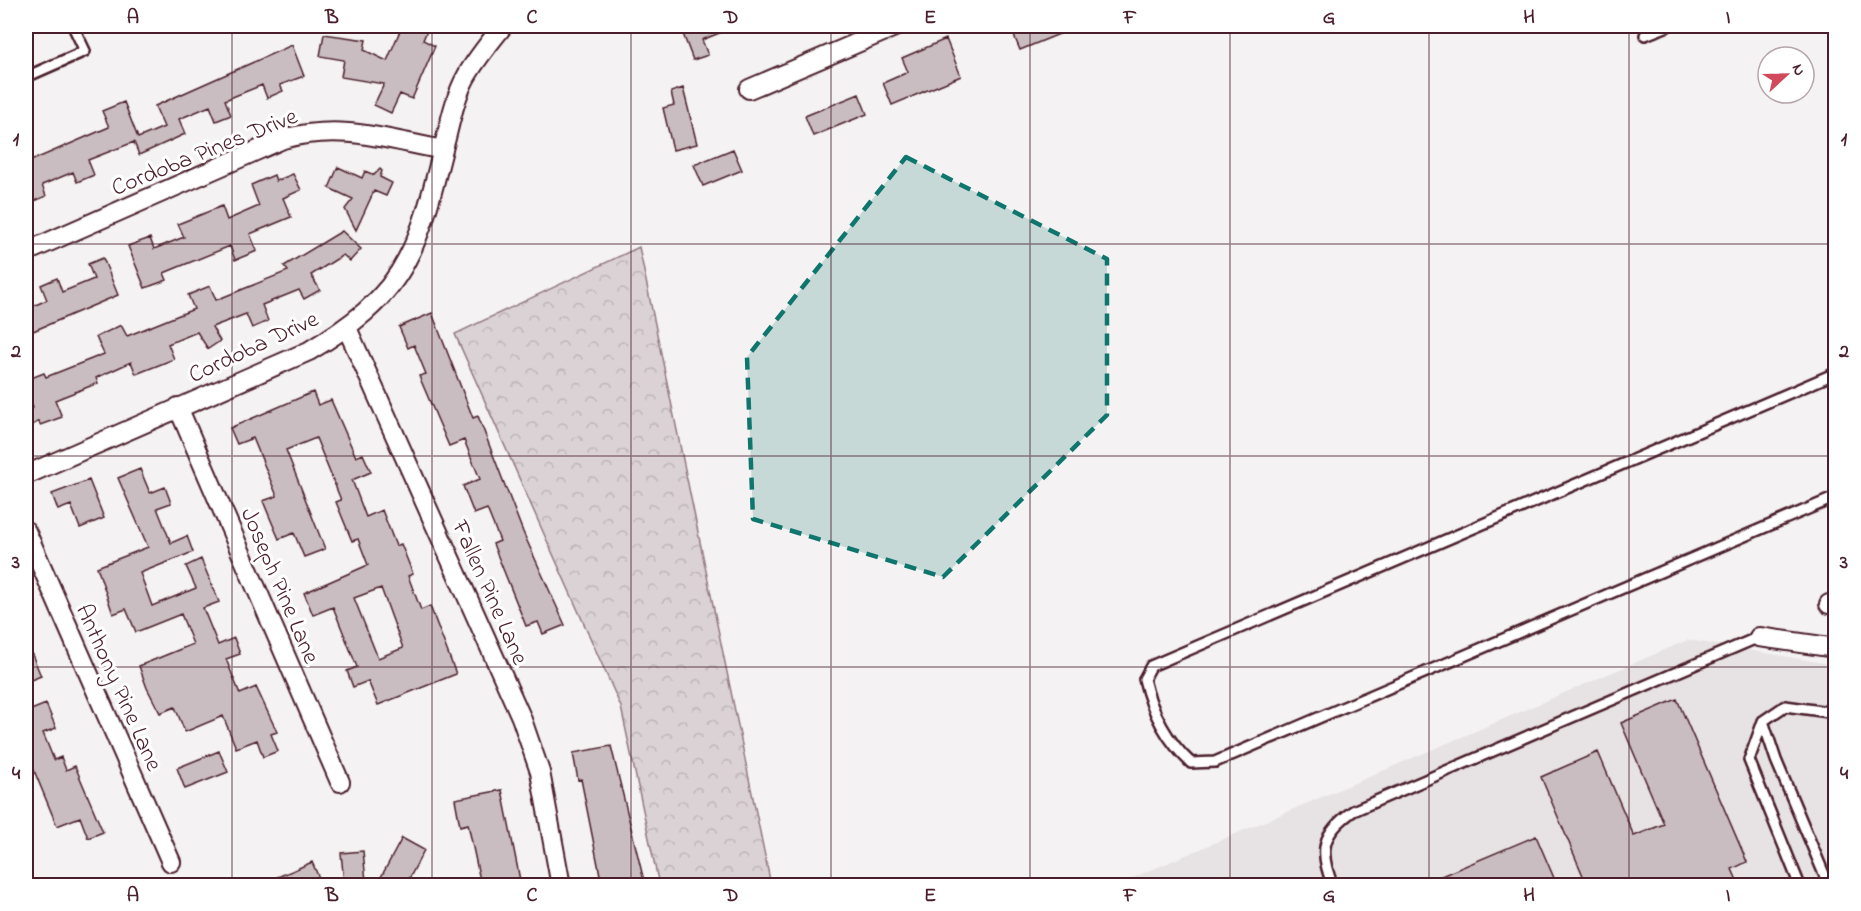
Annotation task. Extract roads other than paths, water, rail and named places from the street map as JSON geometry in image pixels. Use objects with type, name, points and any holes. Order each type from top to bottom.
[{"type":"street","name":"Cordoba Drive","points":[[26,475],[309,351],[347,328],[386,290],[407,261],[421,228],[465,78],[503,26]]},
{"type":"street","points":[[749,89],[897,26]]},
{"type":"street","name":"Cordoba Pines Drive","points":[[26,252],[283,139],[310,132],[336,130],[443,150]]},
{"type":"street","name":"Fallen Pine Lane","points":[[347,328],[521,717],[540,772],[561,885]]},
{"type":"street","name":"Joseph Pine Lane","points":[[178,407],[340,782]]},
{"type":"street","name":"Anthony Pine Lane","points":[[26,531],[171,862]]},
{"type":"street","points":[[1758,637],[1836,648]]},
{"type":"lane","points":[[26,77],[85,51],[73,26]]},
{"type":"lane","points":[[1645,35],[1668,26]]},
{"type":"lane","points":[[1836,373],[1151,666],[1144,679],[1148,698],[1161,728],[1176,749],[1191,763],[1215,762],[1836,497]]},
{"type":"lane","points":[[1333,885],[1324,849],[1334,825],[1353,811],[1758,637]]},
{"type":"lane","points":[[1800,885],[1749,760],[1763,721],[1785,706],[1836,713]]},
{"type":"lane","points":[[1763,721],[1776,760],[1828,885]]}]
